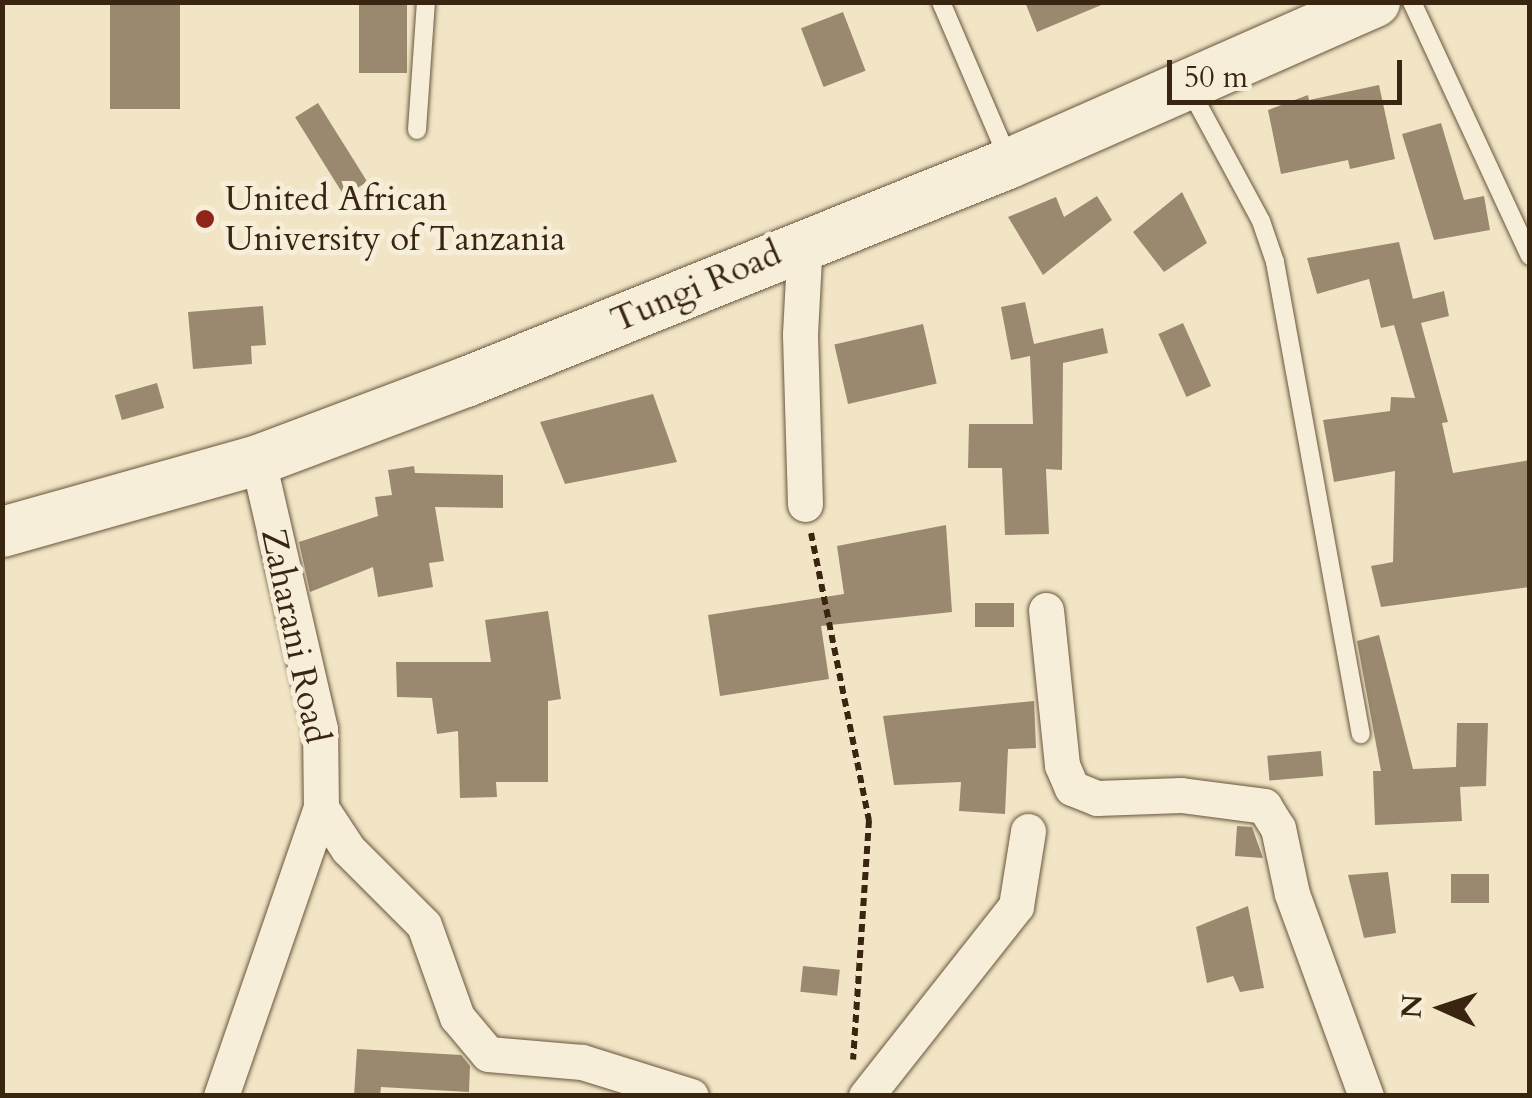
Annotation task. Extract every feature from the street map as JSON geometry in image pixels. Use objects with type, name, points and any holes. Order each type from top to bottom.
[{"type":"main road","name":"Tungi Road","points":[[2,532],[258,460],[611,324],[805,240],[1010,164],[1186,82],[1375,2]]},
{"type":"street","points":[[805,240],[800,334],[805,504]]},
{"type":"street","name":"Zaharani Road","points":[[222,1096],[321,808],[320,730],[258,460]]},
{"type":"street","points":[[1046,610],[1062,765],[1072,788],[1097,798],[1181,795],[1264,806],[1278,828],[1292,894],[1366,1096]]},
{"type":"street","points":[[321,808],[348,849],[424,925],[457,1017],[488,1054],[582,1062],[691,1096]]},
{"type":"street","points":[[859,1086],[1016,906],[1028,831]]},
{"type":"lane","points":[[417,130],[426,2]]},
{"type":"lane","points":[[940,2],[1010,164]]},
{"type":"lane","points":[[1412,2],[1530,256]]},
{"type":"lane","points":[[1186,82],[1261,222],[1275,262],[1362,734]]},
{"type":"path","points":[[805,504],[869,820],[859,1086]]},
{"type":"building","points":[[110,2],[180,2],[180,109],[110,109]]},
{"type":"building","points":[[359,2],[407,2],[407,73],[359,73]]},
{"type":"building","points":[[1025,2],[1106,2],[1106,3],[1037,32]]},
{"type":"building","points":[[843,12],[866,71],[824,87],[801,28]]},
{"type":"building","points":[[1379,85],[1395,159],[1350,169],[1348,160],[1281,174],[1268,110],[1308,95],[1309,100]]},
{"type":"building","points":[[318,103],[367,182],[344,196],[295,117]]},
{"type":"building","points":[[1441,123],[1464,200],[1484,196],[1490,230],[1434,240],[1402,134]]},
{"type":"building","points":[[1182,192],[1207,243],[1164,272],[1133,232]]},
{"type":"building","points":[[1097,196],[1112,220],[1043,275],[1008,217],[1056,197],[1064,217]]},
{"type":"building","points":[[1399,242],[1413,299],[1444,291],[1449,316],[1421,323],[1448,422],[1442,423],[1453,473],[1530,460],[1530,587],[1381,607],[1371,566],[1393,562],[1395,471],[1334,482],[1323,420],[1390,411],[1391,397],[1415,398],[1394,325],[1381,328],[1369,279],[1317,294],[1307,258]]},
{"type":"building","points":[[1025,302],[1034,344],[1103,328],[1108,353],[1063,363],[1062,470],[1046,469],[1049,534],[1005,535],[1002,468],[968,468],[969,424],[1033,424],[1030,356],[1011,360],[1001,307]]},
{"type":"building","points":[[263,306],[266,345],[251,346],[252,364],[193,369],[188,312]]},
{"type":"building","points":[[1183,323],[1211,386],[1186,397],[1158,334]]},
{"type":"building","points":[[923,324],[937,383],[848,404],[834,344]]},
{"type":"building","points":[[157,383],[164,408],[122,420],[115,395]]},
{"type":"building","points":[[653,394],[677,462],[565,484],[540,422]]},
{"type":"building","points":[[414,466],[415,473],[503,475],[503,508],[435,507],[444,561],[429,563],[433,587],[378,597],[373,567],[310,592],[299,542],[378,516],[375,497],[392,495],[388,470]]},
{"type":"building","points":[[946,525],[952,612],[821,626],[829,679],[720,696],[708,615],[844,594],[837,546]]},
{"type":"building","points":[[975,603],[1014,603],[1014,627],[975,627]]},
{"type":"building","points":[[548,611],[561,699],[548,701],[548,782],[496,782],[497,797],[460,798],[458,731],[437,734],[432,698],[397,697],[396,662],[491,662],[485,620]]},
{"type":"building","points":[[1379,635],[1413,769],[1456,767],[1457,723],[1488,723],[1486,786],[1460,787],[1462,821],[1375,825],[1373,771],[1381,771],[1357,641]]},
{"type":"building","points":[[1034,701],[1036,748],[1008,749],[1005,814],[959,811],[961,782],[894,785],[883,716]]},
{"type":"building","points":[[1321,751],[1323,776],[1269,781],[1267,756]]},
{"type":"building","points":[[1237,826],[1252,827],[1263,858],[1235,856]]},
{"type":"building","points":[[1388,872],[1396,933],[1364,938],[1348,875]]},
{"type":"building","points":[[1451,874],[1489,874],[1489,903],[1451,903]]},
{"type":"building","points":[[1248,906],[1264,988],[1240,992],[1233,976],[1207,983],[1196,927]]},
{"type":"building","points":[[803,966],[840,970],[837,996],[800,992]]},
{"type":"building","points":[[357,1049],[461,1055],[470,1066],[469,1092],[381,1087],[380,1096],[354,1096]]},
{"type":"place","name":"United African University of Tanzania","points":[[205,219]]}]
